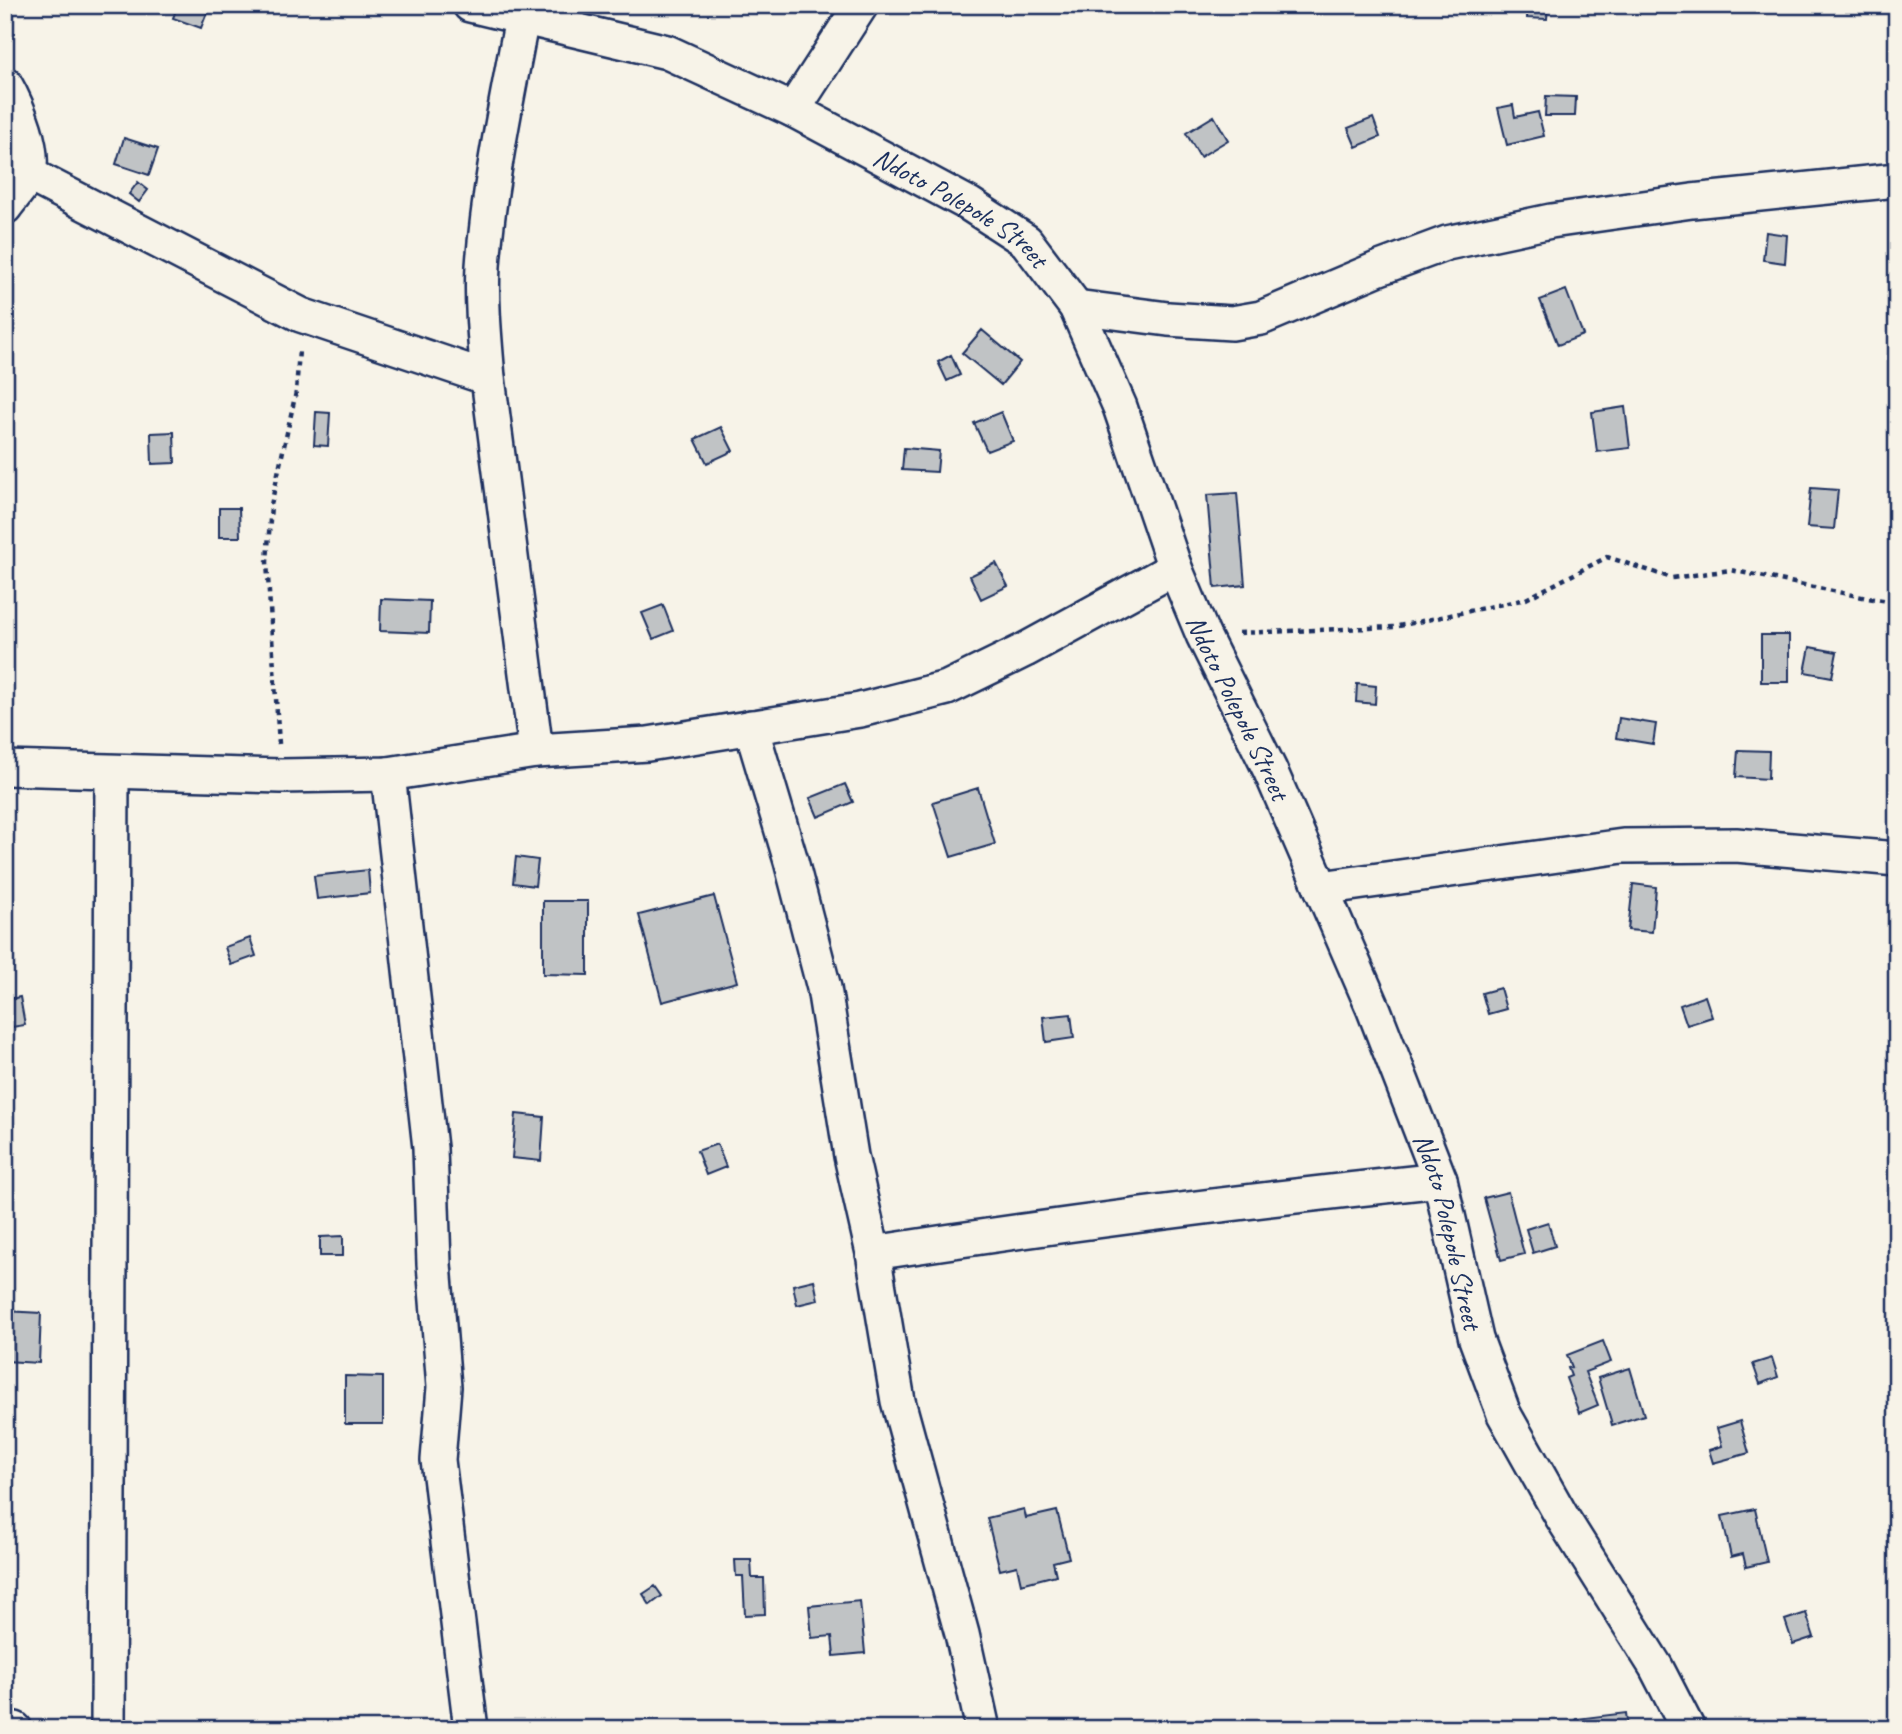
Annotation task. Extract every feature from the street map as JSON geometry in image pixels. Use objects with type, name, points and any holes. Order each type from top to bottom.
[{"type":"street","name":"Ndoto Polepole Street","points":[[470,5],[667,52],[793,110],[969,204],[1026,241],[1076,307],[1120,408],[1175,568],[1203,635],[1270,770],[1374,1010],[1440,1180],[1476,1339],[1504,1414],[1562,1517],[1656,1667],[1688,1729]]},
{"type":"street","points":[[793,110],[861,5]]},
{"type":"street","points":[[522,18],[495,161],[483,268],[488,378],[536,751]]},
{"type":"street","points":[[5,84],[16,103],[30,152],[28,174],[5,207]]},
{"type":"street","points":[[28,174],[301,315],[488,378]]},
{"type":"street","points":[[1076,307],[1168,319],[1232,323],[1261,318],[1447,243],[1551,221],[1692,201],[1897,180]]},
{"type":"street","points":[[5,768],[281,776],[388,774],[536,751],[648,744],[860,710],[947,688],[1025,650],[1175,568]]},
{"type":"street","points":[[751,727],[791,861],[824,988],[851,1156],[873,1253],[898,1401],[958,1620],[983,1729]]},
{"type":"street","points":[[108,1729],[112,772]]},
{"type":"street","points":[[388,774],[430,1148],[434,1264],[444,1387],[439,1460],[471,1729]]},
{"type":"street","points":[[1321,888],[1623,846],[1735,845],[1897,859]]},
{"type":"street","points":[[873,1253],[985,1235],[1440,1180]]},
{"type":"street","points":[[5,1728],[15,1729]]},
{"type":"path","points":[[281,776],[267,562],[271,505],[296,392],[301,315]]},
{"type":"path","points":[[1203,635],[1394,627],[1526,599],[1607,557],[1672,578],[1731,570],[1897,602]]},
{"type":"building","points":[[178,5],[210,5],[201,28],[173,18]]},
{"type":"building","points":[[1528,5],[1548,5],[1547,19],[1527,18]]},
{"type":"building","points":[[1546,96],[1576,97],[1575,116],[1545,116]]},
{"type":"building","points":[[1513,105],[1515,117],[1538,112],[1544,136],[1507,145],[1498,108]]},
{"type":"building","points":[[1214,116],[1228,140],[1200,157],[1186,133]]},
{"type":"building","points":[[1373,118],[1380,137],[1356,147],[1348,128]]},
{"type":"building","points":[[124,138],[158,149],[149,175],[116,164]]},
{"type":"building","points":[[138,182],[148,190],[139,202],[129,194]]},
{"type":"building","points":[[1766,232],[1787,235],[1785,263],[1763,260]]},
{"type":"building","points":[[1566,290],[1583,335],[1558,345],[1540,300]]},
{"type":"building","points":[[982,330],[1020,362],[1001,385],[962,353]]},
{"type":"building","points":[[951,355],[960,375],[947,381],[938,362]]},
{"type":"building","points":[[1625,407],[1630,448],[1597,452],[1592,412]]},
{"type":"building","points":[[316,412],[330,413],[328,446],[314,445]]},
{"type":"building","points":[[1001,412],[1013,441],[987,451],[974,423]]},
{"type":"building","points":[[721,427],[733,451],[707,463],[695,439]]},
{"type":"building","points":[[174,432],[175,463],[152,464],[151,433]]},
{"type":"building","points":[[904,448],[939,451],[937,472],[902,470]]},
{"type":"building","points":[[1811,488],[1838,490],[1834,529],[1807,527]]},
{"type":"building","points":[[1237,493],[1245,585],[1215,588],[1207,495]]},
{"type":"building","points":[[219,508],[239,508],[240,537],[219,537]]},
{"type":"building","points":[[996,563],[1008,586],[981,599],[970,576]]},
{"type":"building","points":[[381,599],[430,601],[429,633],[380,631]]},
{"type":"building","points":[[663,605],[673,631],[653,639],[642,613]]},
{"type":"building","points":[[1761,635],[1789,635],[1789,682],[1761,682]]},
{"type":"building","points":[[1810,647],[1837,652],[1832,677],[1805,672]]},
{"type":"building","points":[[1357,684],[1376,686],[1375,704],[1356,702]]},
{"type":"building","points":[[1619,718],[1656,724],[1653,744],[1616,738]]},
{"type":"building","points":[[1738,750],[1769,751],[1768,779],[1736,777]]},
{"type":"building","points":[[845,784],[853,802],[818,817],[810,798]]},
{"type":"building","points":[[978,788],[995,844],[951,857],[933,802]]},
{"type":"building","points":[[516,857],[538,860],[535,886],[513,883]]},
{"type":"building","points":[[368,870],[370,893],[317,899],[314,876]]},
{"type":"building","points":[[1633,884],[1656,887],[1652,932],[1628,930]]},
{"type":"building","points":[[714,896],[737,982],[662,1002],[639,915]]},
{"type":"building","points":[[543,901],[588,901],[588,975],[543,974]]},
{"type":"building","points":[[250,938],[256,956],[231,965],[225,947]]},
{"type":"building","points":[[1500,988],[1506,1009],[1488,1014],[1482,993]]},
{"type":"building","points":[[1705,996],[1712,1017],[1687,1025],[1680,1005]]},
{"type":"building","points":[[20,997],[25,1025],[5,1028],[5,1000]]},
{"type":"building","points":[[1071,1014],[1074,1038],[1046,1042],[1043,1017]]},
{"type":"building","points":[[516,1114],[544,1117],[541,1161],[512,1158]]},
{"type":"building","points":[[717,1144],[726,1167],[706,1175],[697,1151]]},
{"type":"building","points":[[1508,1192],[1524,1254],[1501,1260],[1484,1198]]},
{"type":"building","points":[[1548,1222],[1555,1246],[1533,1253],[1526,1229]]},
{"type":"building","points":[[343,1236],[343,1256],[320,1256],[320,1237]]},
{"type":"building","points":[[814,1280],[818,1300],[797,1305],[793,1285]]},
{"type":"building","points":[[5,1311],[41,1313],[39,1363],[5,1361]]},
{"type":"building","points":[[1603,1341],[1611,1362],[1585,1372],[1598,1405],[1579,1413],[1566,1378],[1571,1376],[1568,1368],[1572,1367],[1567,1355]]},
{"type":"building","points":[[1772,1358],[1778,1377],[1760,1384],[1753,1364]]},
{"type":"building","points":[[1630,1368],[1644,1415],[1612,1425],[1598,1378]]},
{"type":"building","points":[[345,1376],[383,1377],[383,1424],[345,1424]]},
{"type":"building","points":[[1740,1421],[1749,1453],[1713,1463],[1709,1450],[1722,1446],[1717,1428]]},
{"type":"building","points":[[1024,1509],[1026,1518],[1057,1511],[1069,1558],[1053,1562],[1056,1575],[1021,1584],[1017,1566],[1000,1570],[987,1518]]},
{"type":"building","points":[[1755,1509],[1767,1562],[1746,1567],[1743,1554],[1731,1557],[1722,1516]]},
{"type":"building","points":[[735,1560],[751,1560],[752,1578],[764,1578],[765,1614],[745,1615],[743,1576],[736,1576]]},
{"type":"building","points":[[655,1586],[662,1596],[650,1605],[643,1594]]},
{"type":"building","points":[[860,1601],[865,1653],[834,1656],[832,1636],[812,1638],[809,1606]]},
{"type":"building","points":[[1806,1613],[1814,1637],[1793,1644],[1785,1620]]},
{"type":"building","points":[[1626,1713],[1628,1729],[1578,1729],[1576,1719]]}]
